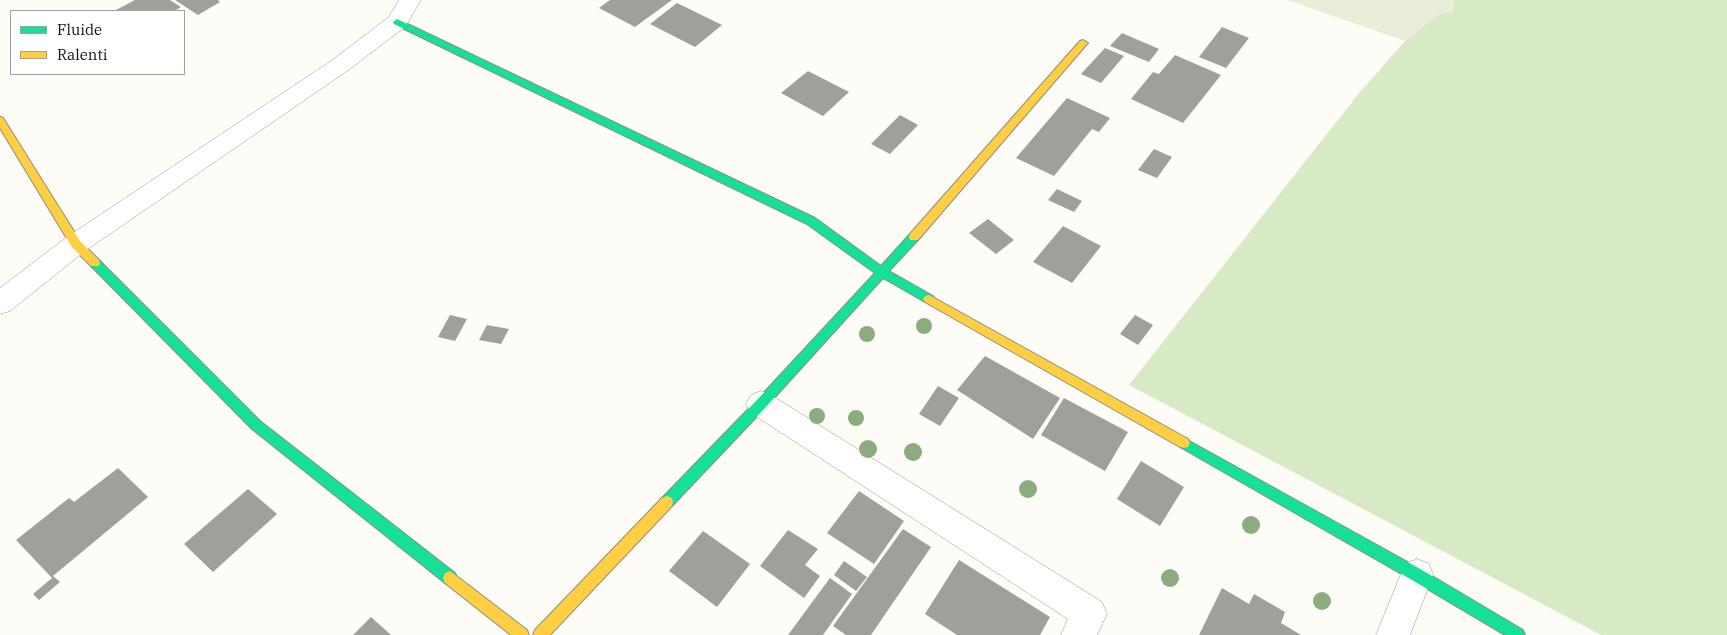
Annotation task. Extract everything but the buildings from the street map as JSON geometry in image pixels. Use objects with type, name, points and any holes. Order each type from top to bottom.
[{"type":"street","points":[[0,303],[76,244],[330,72],[397,22],[410,0]]},
{"type":"street","points":[[397,22],[811,221],[883,272],[1417,575],[1518,635]]},
{"type":"street","points":[[540,635],[761,404],[883,272],[1083,43]]},
{"type":"street","points":[[0,120],[76,244],[256,425],[522,635]]},
{"type":"street","points":[[761,404],[1090,614],[1078,635]]},
{"type":"street","points":[[1394,635],[1417,575]]},
{"type":"green space","points":[[1287,0],[1454,0],[1454,11],[1436,16],[1405,41]]},
{"type":"green space","points":[[1454,0],[1727,0],[1727,635],[1601,635],[1129,385],[1360,92],[1405,41],[1436,15],[1454,11]]},
{"type":"traffic: fast","points":[[397,22],[811,221],[883,273],[929,299]]},
{"type":"traffic: fast","points":[[667,502],[761,404],[914,237]]},
{"type":"traffic: fast","points":[[95,263],[256,425],[450,578]]},
{"type":"traffic: fast","points":[[1184,443],[1417,575],[1518,635]]},
{"type":"traffic: slow","points":[[914,237],[1083,43]]},
{"type":"traffic: slow","points":[[0,120],[76,244],[95,263]]},
{"type":"traffic: slow","points":[[929,299],[1184,443]]},
{"type":"traffic: slow","points":[[540,635],[667,502]]},
{"type":"traffic: slow","points":[[450,578],[522,635]]}]
